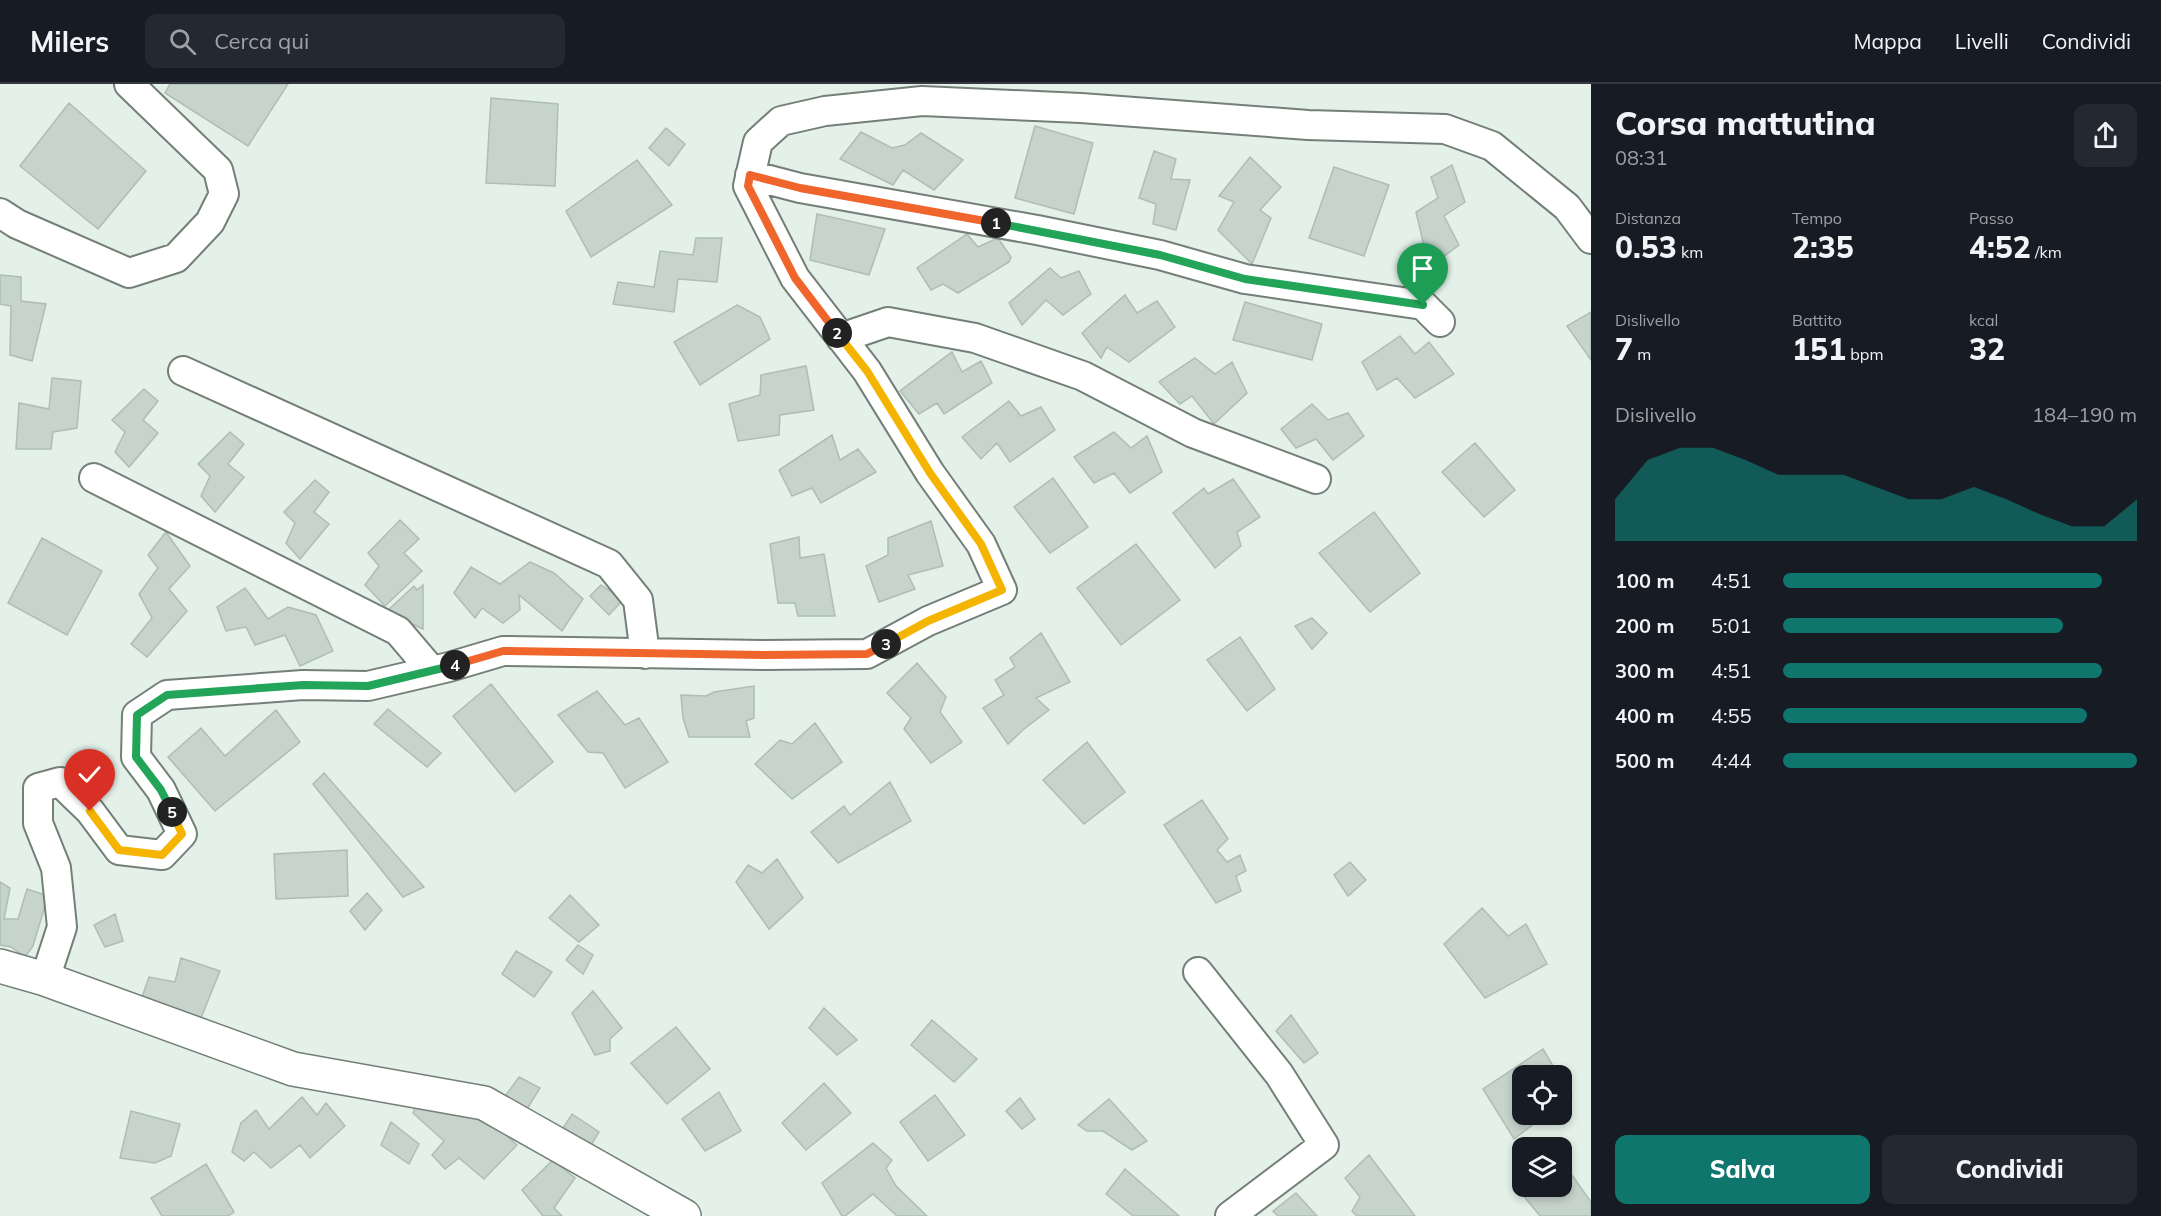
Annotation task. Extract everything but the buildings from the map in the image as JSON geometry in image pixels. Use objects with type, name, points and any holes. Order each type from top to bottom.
[{"type":"street","points":[[0,213],[17,224],[129,273],[176,258],[210,222],[224,194],[218,170],[129,84]]},
{"type":"street","points":[[45,979],[62,927],[56,868],[38,823],[38,789],[60,782],[90,811],[119,850],[162,855],[182,834],[161,790],[136,757],[137,715],[167,695],[303,685],[368,686],[503,651],[645,654],[867,654],[928,621],[1002,590],[981,544],[930,473],[867,371],[795,278],[748,186],[758,142],[781,121],[825,111],[922,101],[1081,108],[1308,125],[1445,129],[1492,146],[1567,207],[1591,239]]},
{"type":"street","points":[[750,175],[800,188],[1037,230],[1160,255],[1245,279],[1423,305],[1440,322]]},
{"type":"street","points":[[841,338],[888,322],[975,338],[1083,376],[1193,433],[1316,478]]},
{"type":"street","points":[[183,371],[609,564],[638,600],[645,654]]},
{"type":"street","points":[[94,478],[398,632],[432,671]]},
{"type":"street","points":[[0,966],[45,979],[293,1069],[484,1103],[684,1216]]},
{"type":"street","points":[[1198,972],[1279,1074],[1323,1146],[1230,1216]]},
{"type":"route","points":[[90,811],[119,850],[162,855],[182,834],[161,790],[136,757],[137,715],[167,695],[303,685],[368,686],[449,667],[503,651],[765,655],[867,654],[928,621],[1002,590],[981,544],[930,473],[867,371],[795,278],[748,186],[750,175],[800,188],[1037,230],[1160,255],[1245,279],[1423,305]]}]
